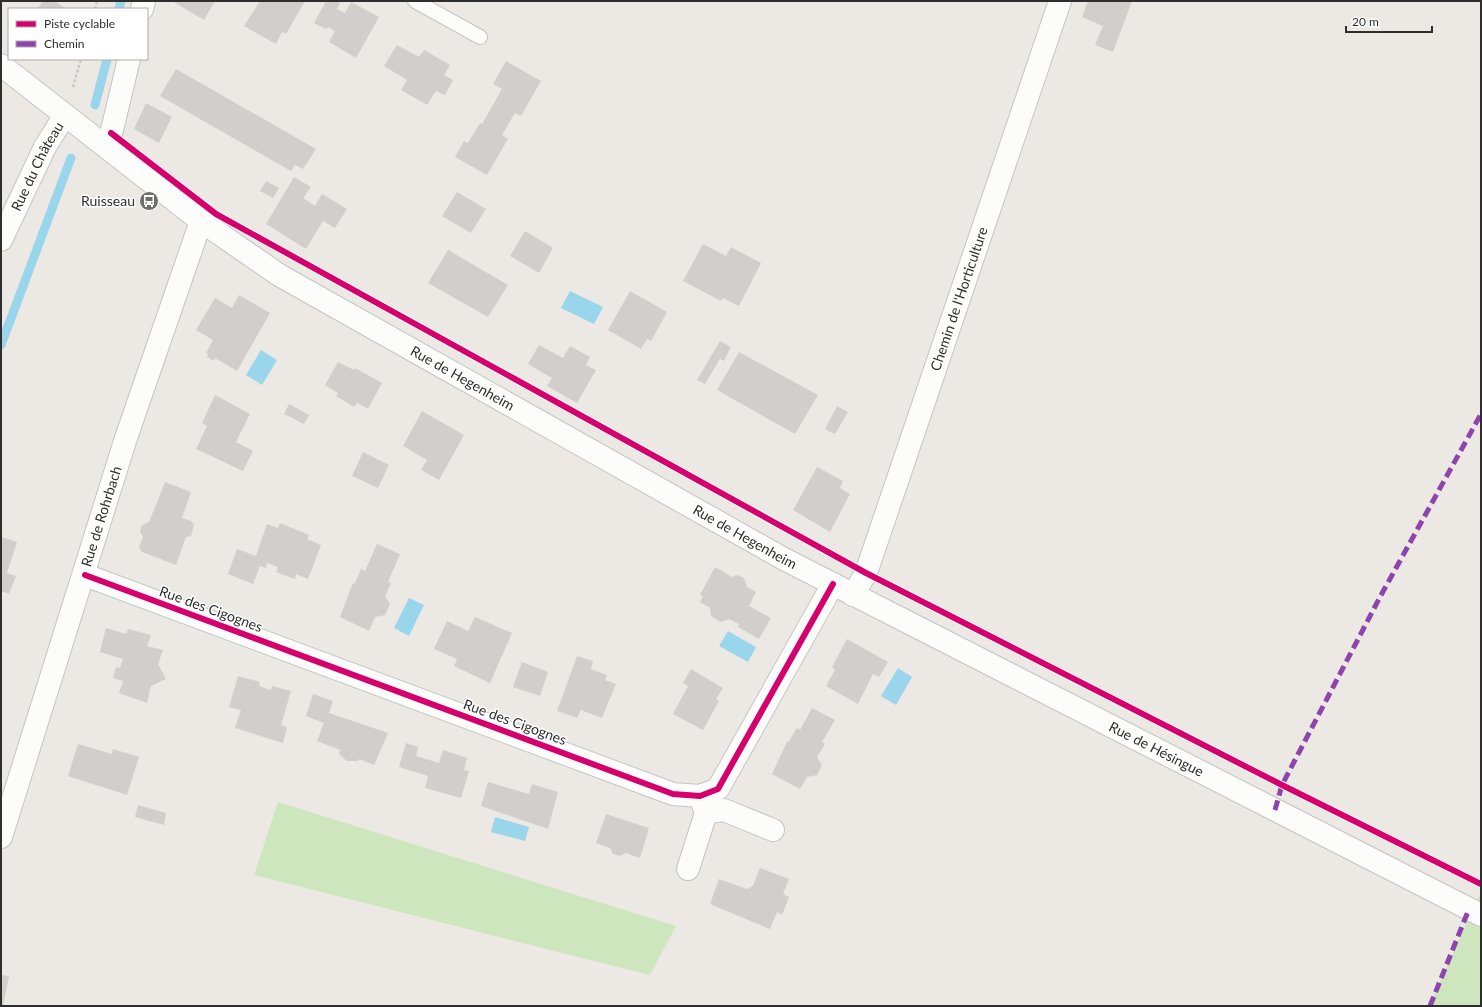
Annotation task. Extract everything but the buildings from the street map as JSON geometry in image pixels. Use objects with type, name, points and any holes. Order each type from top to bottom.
[{"type":"street","name":"Chemin de l'Horticulture","points":[[853,594],[866,573],[1060,1]]},
{"type":"street","points":[[1,65],[108,147],[129,60]]},
{"type":"street","name":"Rue du Château","points":[[1,240],[45,147],[65,115]]},
{"type":"street","name":"Rue de Hegenheim","points":[[108,147],[201,221],[279,275],[784,559],[833,584]]},
{"type":"street","name":"Rue de Rohrbach","points":[[1,837],[126,438],[201,221]]},
{"type":"street","name":"Rue des Cigognes","points":[[84,574],[673,794],[703,805],[724,810],[773,830]]},
{"type":"street","name":"Rue de Hésingue","points":[[833,584],[1481,915]]},
{"type":"street","name":"Rue des Cigognes","points":[[703,805],[718,789],[833,584]]},
{"type":"street","points":[[688,869],[703,805]]},
{"type":"lane","points":[[415,1],[480,37]]},
{"type":"green space","points":[[278,802],[676,926],[650,975],[254,875]]},
{"type":"green space","points":[[1481,892],[1481,1006],[1429,1006]]},
{"type":"water","points":[[570,291],[603,307],[594,324],[561,308]]},
{"type":"water","points":[[261,350],[277,360],[262,385],[246,375]]},
{"type":"water","points":[[409,598],[424,605],[409,636],[394,628]]},
{"type":"water","points":[[728,631],[756,647],[748,662],[719,646]]},
{"type":"water","points":[[898,668],[912,677],[896,705],[881,696]]},
{"type":"water","points":[[495,817],[529,827],[525,841],[491,832]]},
{"type":"waterway","points":[[119,8],[121,1]]},
{"type":"waterway","points":[[95,105],[107,60]]},
{"type":"waterway","points":[[1,345],[71,158]]},
{"type":"marked path","points":[[1275,810],[1282,785],[1380,597],[1481,414]]},
{"type":"marked path","points":[[1430,1006],[1469,909]]},
{"type":"cycle path","points":[[111,133],[216,214],[866,573],[1282,785],[1481,884]]},
{"type":"cycle path","points":[[85,575],[673,794],[700,796],[718,789],[833,584]]},
{"type":"place","name":"Ruisseau","points":[[149,201]]}]
